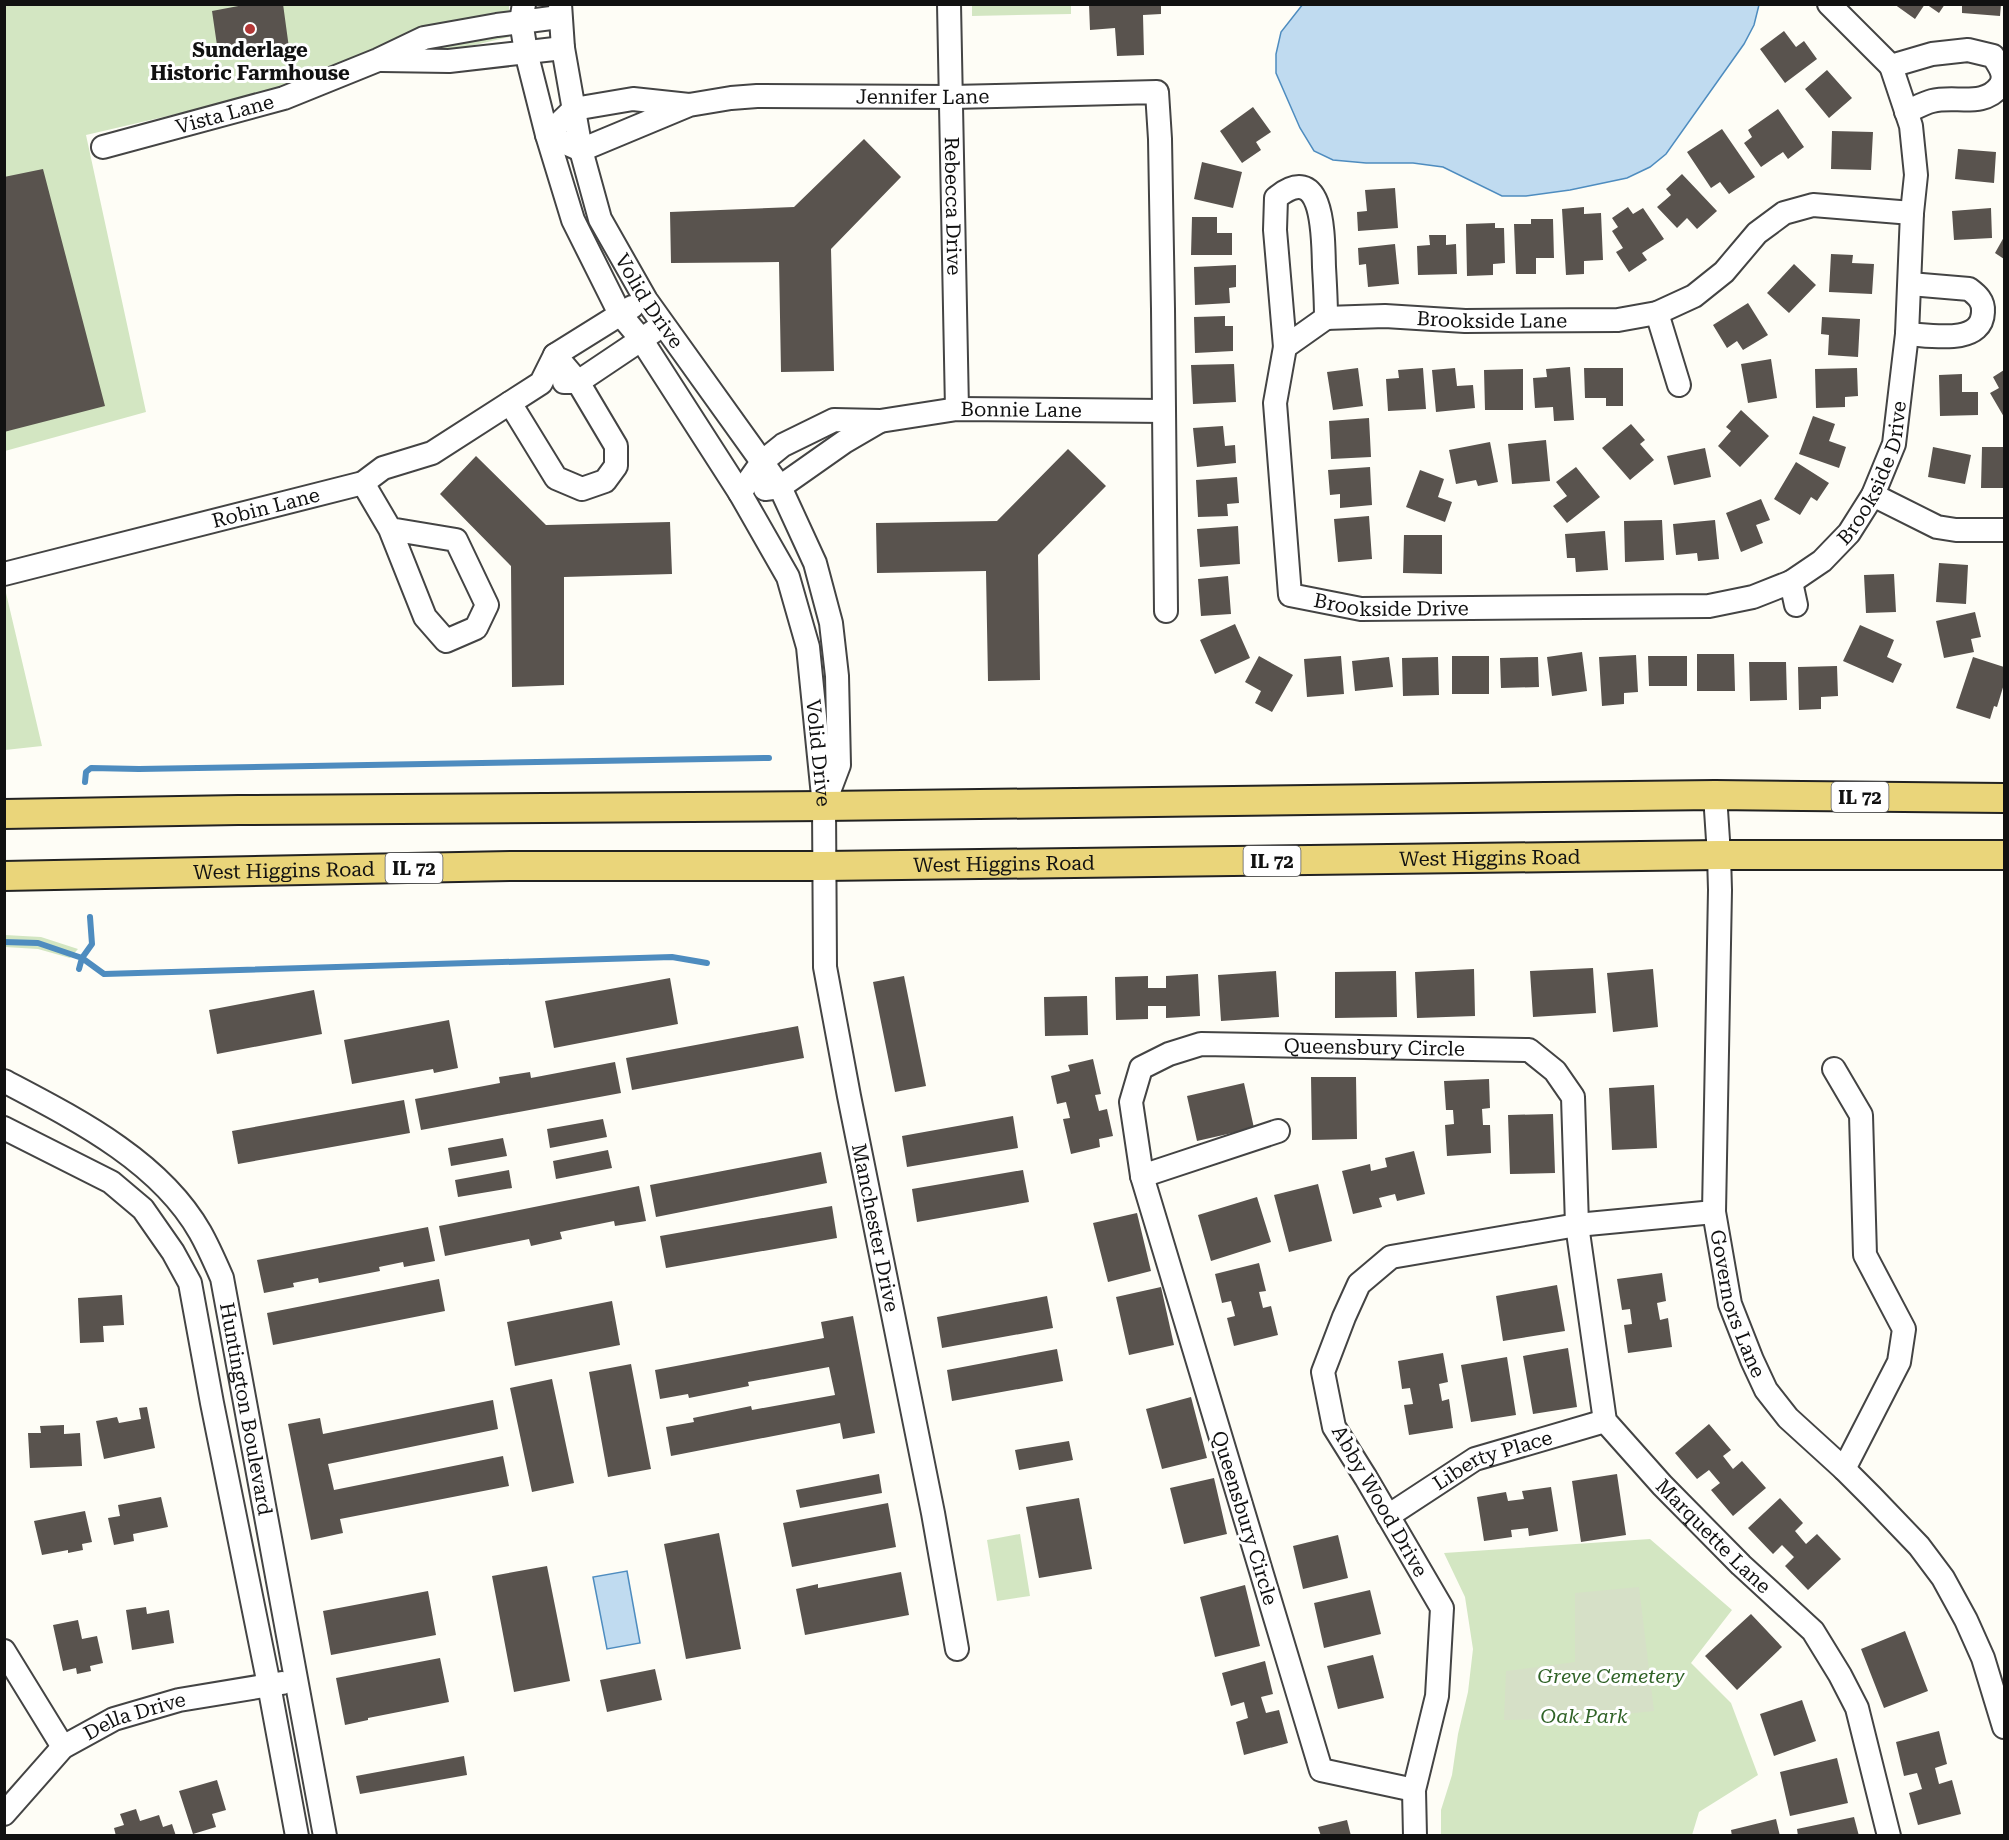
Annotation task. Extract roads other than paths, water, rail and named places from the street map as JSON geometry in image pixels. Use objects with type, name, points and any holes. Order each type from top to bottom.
[{"type":"main road","name":"IL 72","points":[[4,814],[1714,795],[2004,798]]},
{"type":"main road","name":"West Higgins Road","points":[[4,876],[511,866],[825,866],[1719,855],[2004,855]]},
{"type":"street","name":"Rebecca Drive","points":[[949,4],[957,409]]},
{"type":"street","name":"Brookside Drive","points":[[1285,346],[1275,403],[1290,595],[1361,609],[1709,606],[1753,597],[1791,582],[1822,561],[1849,533],[1873,495],[1894,444],[1907,334],[1912,213],[1916,175],[1911,126],[1891,66],[1829,4]]},
{"type":"street","name":"Vista Lane","points":[[104,147],[284,98],[378,60],[424,38],[523,13],[560,11]]},
{"type":"street","name":"Volid Drive","points":[[560,11],[563,48],[581,150],[600,219],[646,300],[780,487],[815,562],[831,623],[837,676],[839,765],[824,806]]},
{"type":"street","name":"Volid Drive","points":[[523,13],[526,52],[547,135],[573,220],[620,314],[641,339],[740,493],[788,577],[808,647],[824,806]]},
{"type":"street","name":"Vista Lane","points":[[378,60],[450,61],[563,48]]},
{"type":"street","points":[[1891,66],[1932,54],[1968,50],[1993,56],[2002,70],[2002,82],[1996,91],[1986,97],[1971,100],[1932,101],[1906,112]]},
{"type":"street","name":"Jennifer Lane","points":[[574,109],[633,99],[689,105],[757,96],[952,97],[1157,92],[1160,139],[1164,411]]},
{"type":"street","name":"Jennifer Lane","points":[[581,150],[689,105]]},
{"type":"street","points":[[574,109],[547,135],[581,150]]},
{"type":"street","points":[[1302,188],[1311,192],[1319,206],[1323,228],[1326,318],[1285,346],[1275,230],[1276,198],[1286,190],[1302,188]]},
{"type":"street","name":"Brookside Lane","points":[[1326,318],[1385,316],[1465,321],[1618,320],[1657,313],[1694,296],[1724,272],[1757,233],[1784,213],[1813,205],[1912,213]]},
{"type":"street","points":[[1907,334],[1962,336],[1979,326],[1984,314],[1983,305],[1977,294],[1969,289],[1910,284]]},
{"type":"street","points":[[646,300],[555,355],[541,383],[578,382],[664,325]]},
{"type":"street","points":[[1657,313],[1679,385]]},
{"type":"street","points":[[510,403],[556,478],[582,489],[605,481],[616,466],[616,446],[578,382],[555,355]]},
{"type":"street","name":"Robin Lane","points":[[4,574],[363,483],[382,468],[432,453],[541,383]]},
{"type":"street","name":"Bonnie Lane","points":[[740,493],[762,462],[783,445],[834,420],[880,421],[957,409],[1164,411]]},
{"type":"street","points":[[1164,411],[1166,611]]},
{"type":"street","name":"Bonnie Lane","points":[[740,493],[780,487],[844,442],[880,421]]},
{"type":"street","points":[[363,483],[390,529],[425,617],[446,641],[476,628],[487,605],[456,540],[390,529]]},
{"type":"street","points":[[1873,495],[1937,527],[1956,530],[2004,530]]},
{"type":"street","points":[[1791,582],[1796,605]]},
{"type":"street","name":"Governors Lane","points":[[1714,795],[1719,855],[1714,1212],[1730,1304],[1766,1390],[1788,1418],[1844,1469],[1919,1546],[1943,1578],[1983,1658],[2004,1727]]},
{"type":"street","name":"Manchester Drive","points":[[824,806],[825,967],[933,1513],[957,1649]]},
{"type":"street","name":"Queensbury Circle","points":[[1414,1790],[1321,1770],[1142,1176],[1131,1102],[1142,1068],[1169,1054],[1201,1044],[1529,1050],[1555,1071],[1572,1097],[1577,1225]]},
{"type":"street","points":[[1834,1069],[1860,1115],[1865,1255],[1904,1329],[1899,1362],[1844,1469]]},
{"type":"street","name":"Huntington Boulevard","points":[[4,1081],[83,1123],[131,1156],[174,1197],[199,1231],[222,1278],[325,1836]]},
{"type":"street","name":"Huntington Boulevard","points":[[4,1128],[111,1182],[143,1209],[173,1252],[190,1283],[297,1836]]},
{"type":"street","points":[[1142,1176],[1278,1131]]},
{"type":"street","name":"Abby Wood Drive","points":[[1415,1836],[1414,1790],[1437,1696],[1442,1608],[1334,1427],[1323,1372],[1359,1284],[1391,1257],[1577,1225],[1714,1212]]},
{"type":"street","points":[[1577,1225],[1605,1421]]},
{"type":"street","name":"Liberty Place","points":[[1388,1516],[1475,1459],[1605,1421]]},
{"type":"street","name":"Marquette Lane","points":[[1605,1421],[1662,1485],[1733,1557],[1813,1631],[1857,1708],[1889,1836]]},
{"type":"street","points":[[4,1651],[63,1747]]},
{"type":"street","name":"Della Drive","points":[[4,1814],[63,1747],[114,1719],[179,1700],[296,1680]]},
{"type":"water","points":[[1303,4],[1759,5],[1754,25],[1744,44],[1666,154],[1650,167],[1627,178],[1570,190],[1526,196],[1502,196],[1443,167],[1413,163],[1333,160],[1314,151],[1300,128],[1276,73],[1276,54],[1281,32]]},
{"type":"water","points":[[627,1571],[640,1643],[607,1649],[593,1577]]},
{"type":"waterway","points":[[85,782],[86,772],[91,768],[769,758]]},
{"type":"waterway","points":[[79,969],[82,958],[92,944],[90,917]]},
{"type":"waterway","points":[[4,942],[38,943],[82,958],[104,974],[672,957],[707,963]]},
{"type":"place","name":"Sunderlage Historic Farmhouse","points":[[250,29]]},
{"type":"park label","name":"Greve Cemetery","points":[[1611,1676]]},
{"type":"park label","name":"Oak Park","points":[[1584,1716]]}]
